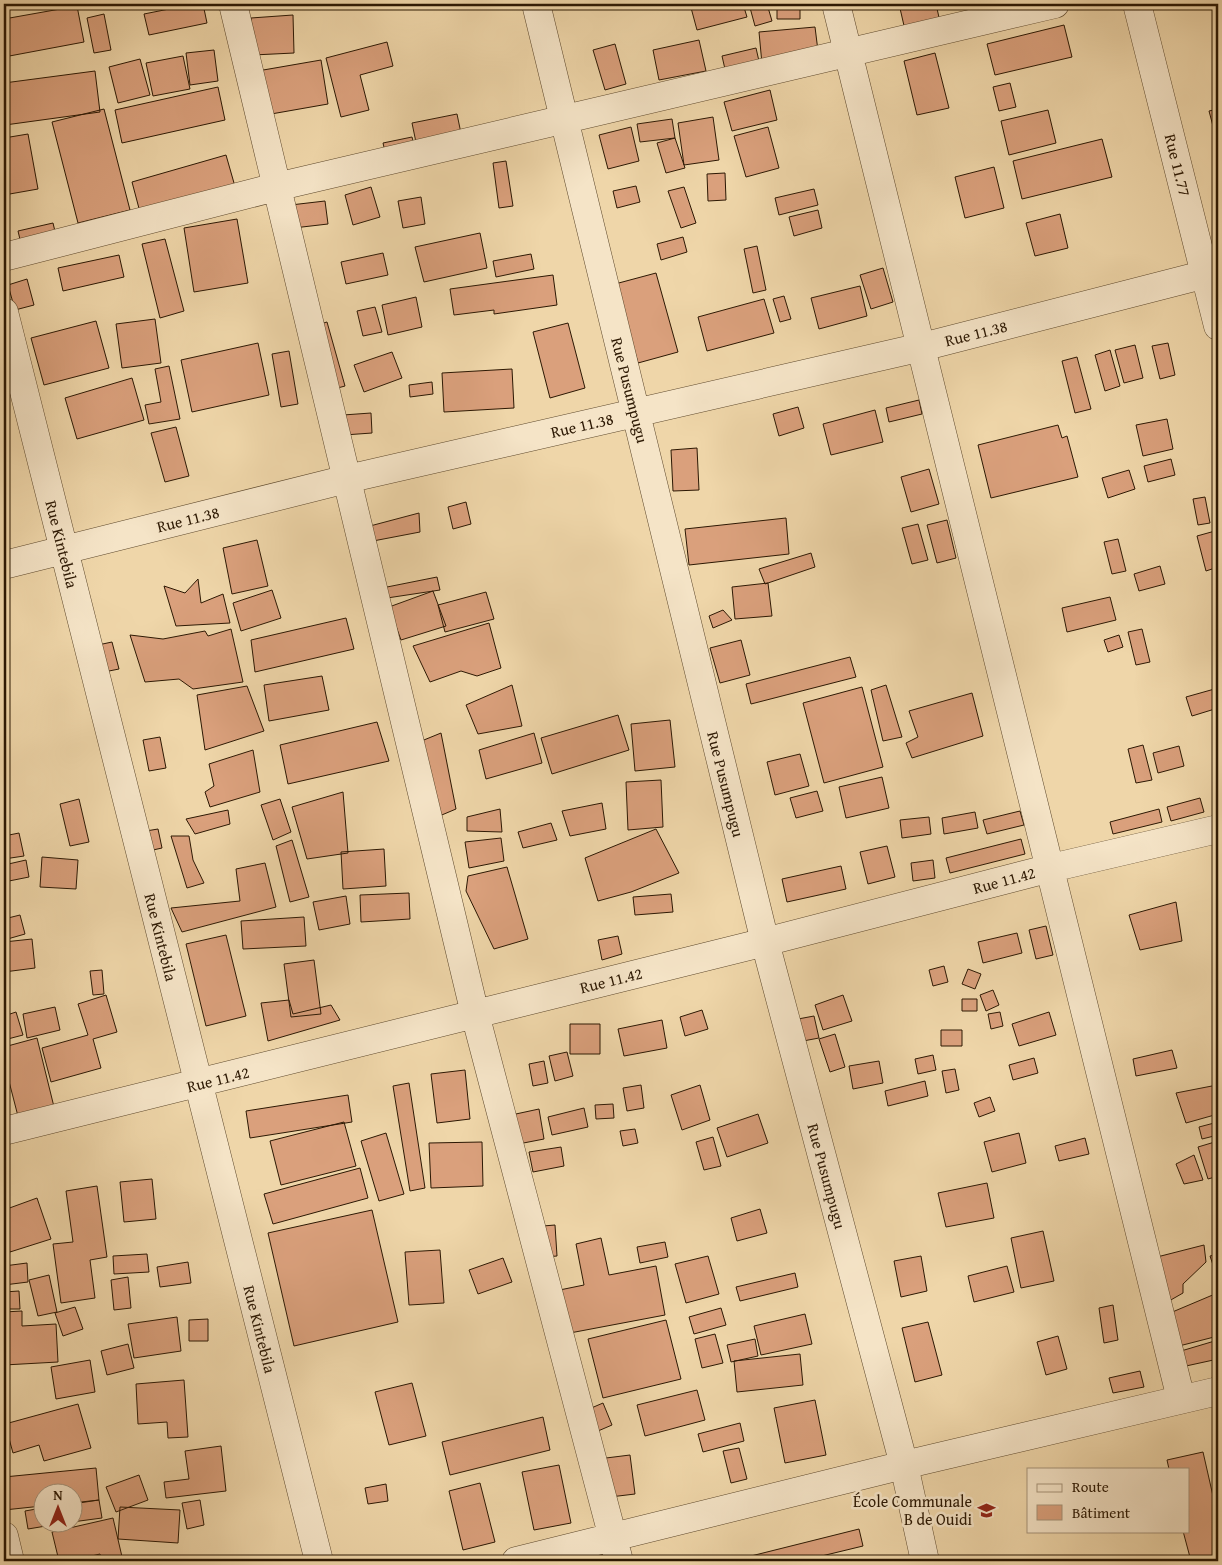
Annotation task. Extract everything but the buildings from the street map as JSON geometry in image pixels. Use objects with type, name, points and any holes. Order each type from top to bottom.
[{"type":"street","points":[[233,4],[475,1014],[616,1549]]},
{"type":"street","name":"Rue Pusumpugu","points":[[536,4],[765,942],[904,1465],[925,1561]]},
{"type":"street","points":[[836,4],[1052,868],[1181,1399]]},
{"type":"street","points":[[4,257],[276,187],[564,120],[847,51],[1055,4]]},
{"type":"street","name":"Rue 11.77","points":[[1137,4],[1212,273],[1218,326]]},
{"type":"street","name":"Rue 11.38","points":[[4,565],[347,480],[922,347],[1212,273]]},
{"type":"street","name":"Rue Kintebila","points":[[4,312],[319,1561]]},
{"type":"street","name":"Rue 11.42","points":[[4,1131],[765,942],[1052,868],[1218,829]]},
{"type":"street","points":[[516,1561],[616,1549],[904,1465],[1218,1391]]},
{"type":"street","points":[[4,1536],[10,1561]]},
{"type":"place","name":"École Communale B de Ouidi","points":[[986,1510]]}]
